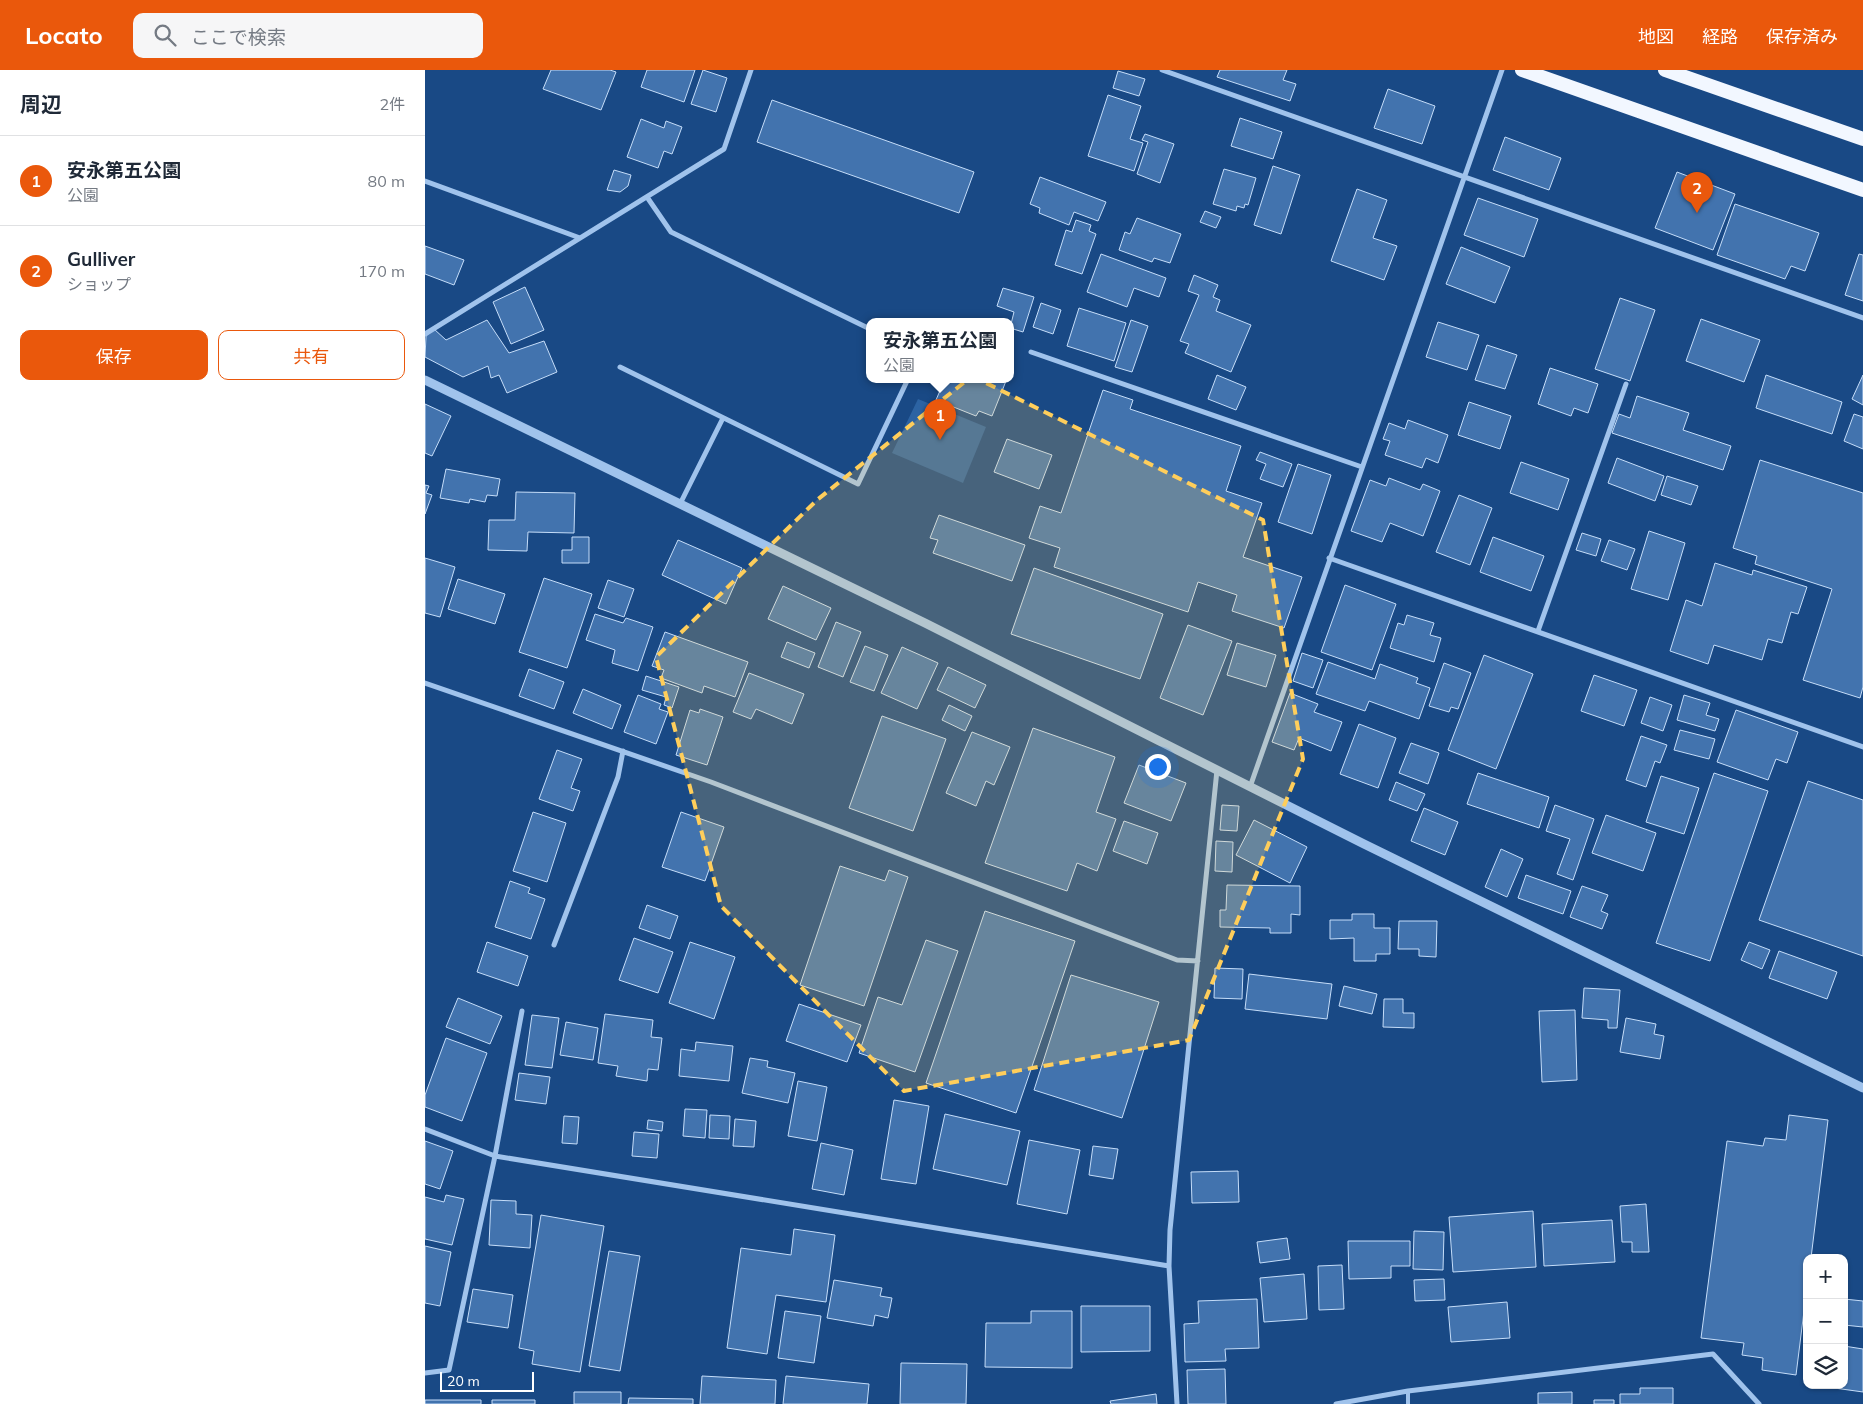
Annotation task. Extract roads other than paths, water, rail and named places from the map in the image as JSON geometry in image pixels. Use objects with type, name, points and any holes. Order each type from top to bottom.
[{"type":"highway","points":[[1522,70],[1863,190]]},
{"type":"highway","points":[[1665,70],[1863,139]]},
{"type":"street","points":[[425,334],[724,149],[751,70]]},
{"type":"street","points":[[1162,70],[1863,318]]},
{"type":"street","points":[[1250,787],[1502,70]]},
{"type":"street","points":[[425,181],[580,238]]},
{"type":"street","points":[[647,196],[671,232],[866,326]]},
{"type":"street","points":[[1031,352],[1362,467]]},
{"type":"street","points":[[620,367],[858,484],[906,383]]},
{"type":"street","points":[[425,380],[1863,1088]]},
{"type":"street","points":[[1538,631],[1625,384]]},
{"type":"street","points":[[680,504],[723,418]]},
{"type":"street","points":[[1329,558],[1863,747]]},
{"type":"street","points":[[425,683],[711,782],[1177,960],[1198,961]]},
{"type":"street","points":[[554,945],[617,777],[623,751]]},
{"type":"street","points":[[1177,1404],[1169,1266],[1170,1230],[1217,770]]},
{"type":"street","points":[[425,1373],[449,1370],[495,1156],[521,1011]]},
{"type":"street","points":[[425,1130],[495,1156],[1169,1266]]},
{"type":"street","points":[[1336,1404],[1409,1391],[1713,1354],[1759,1404]]},
{"type":"lane","points":[[1409,1391],[1409,1404]]},
{"type":"place","name":"Gulliver","points":[[1697,213]]},
{"type":"place","name":"安永第五公園","points":[[940,440]]}]
